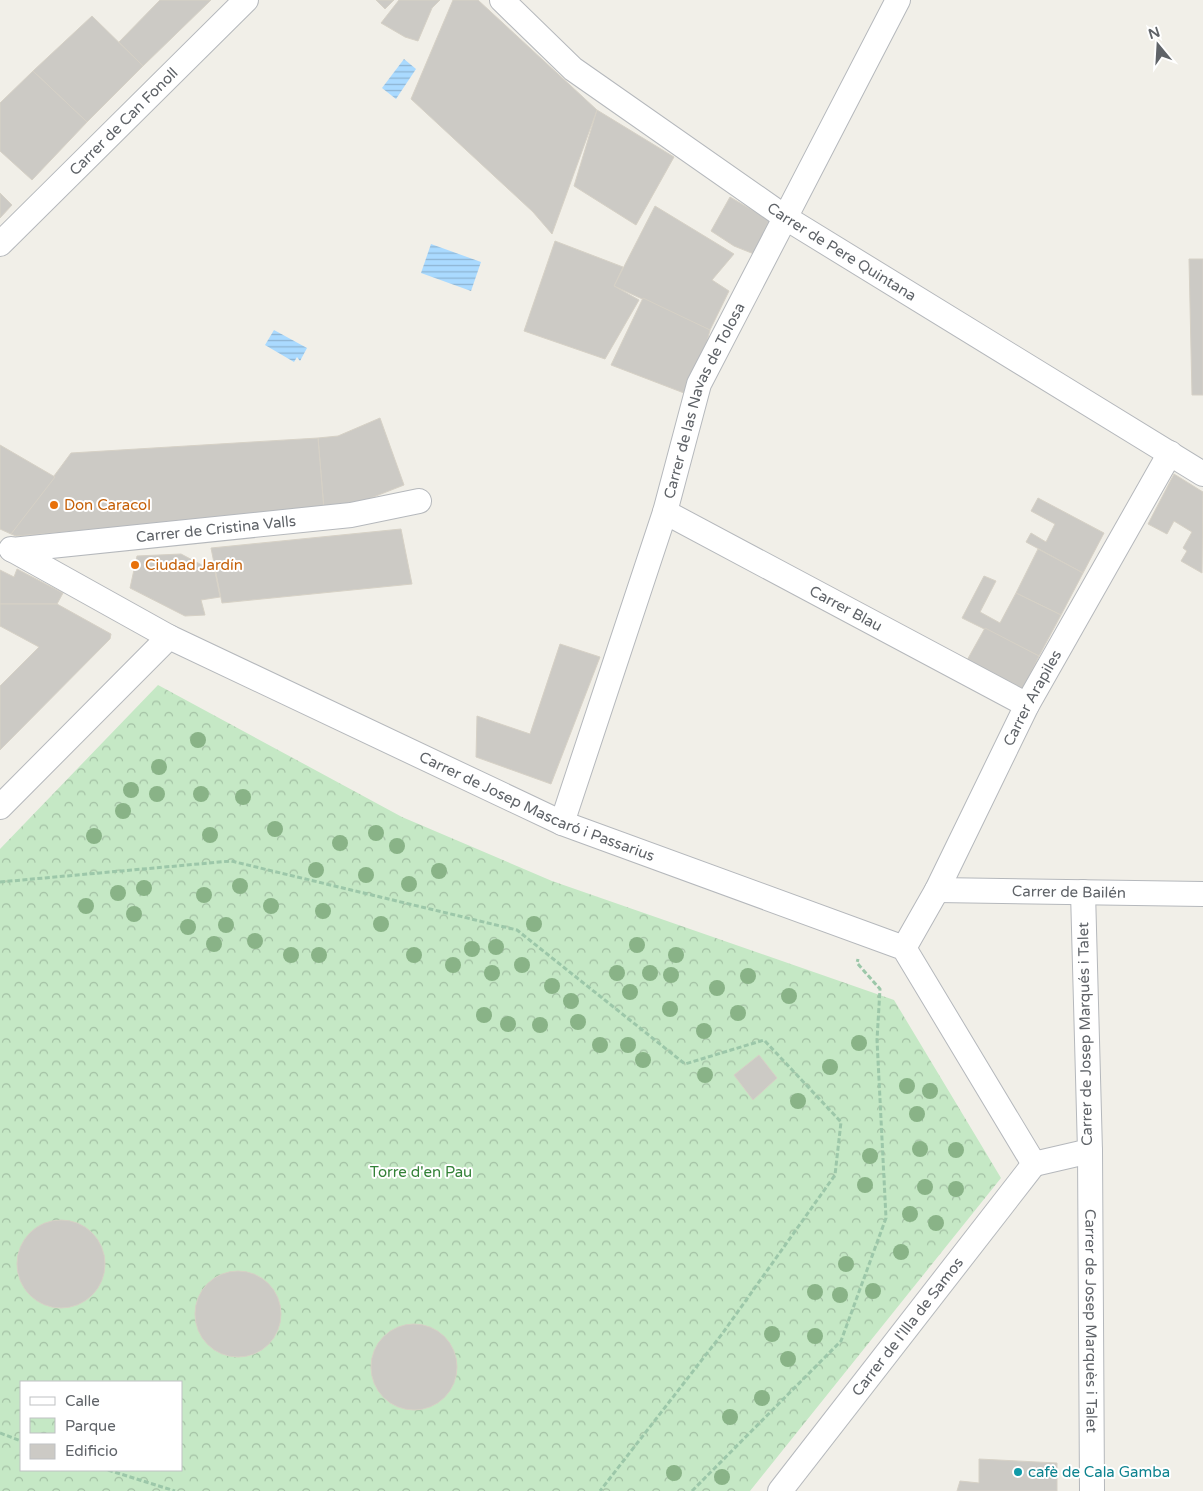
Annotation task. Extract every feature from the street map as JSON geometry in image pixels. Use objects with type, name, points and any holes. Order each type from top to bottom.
[{"type":"street","name":"Carrer de Can Fonoll","points":[[0,244],[246,0]]},
{"type":"street","name":"Carrer de Pere Quintana","points":[[502,0],[573,69],[786,218],[1203,474]]},
{"type":"street","name":"Carrer de las Navas de Tolosa","points":[[562,823],[665,512],[699,384],[898,0]]},
{"type":"street","name":"Carrer Arapiles","points":[[904,948],[937,890],[1027,705],[1170,453]]},
{"type":"street","name":"Carrer de Cristina Valls","points":[[6,547],[352,515],[420,501]]},
{"type":"street","name":"Carrer Blau","points":[[665,512],[1027,705]]},
{"type":"street","name":"Carrer de Josep Mascaró i Passarius","points":[[6,547],[169,637],[562,823],[904,948]]},
{"type":"street","points":[[0,807],[169,637]]},
{"type":"street","name":"Carrer de Bailén","points":[[937,890],[1203,894]]},
{"type":"street","name":"Carrer de Josep Marqués i Talet","points":[[1034,1164],[1090,1151],[1083,892]]},
{"type":"street","points":[[904,948],[1034,1164]]},
{"type":"street","name":"Carrer de Josep Marquès i Talet","points":[[1090,1151],[1092,1491]]},
{"type":"street","name":"Carrer de l'Illa de Samos","points":[[780,1491],[1034,1164]]},
{"type":"path","points":[[0,882],[231,861],[516,930],[685,1064],[764,1040],[841,1122],[835,1175],[722,1334],[600,1491]]},
{"type":"path","points":[[692,1491],[841,1340],[886,1218],[877,1040],[880,989],[857,963],[868,935]]},
{"type":"path","points":[[0,1433],[20,1441]]},
{"type":"path","points":[[111,1471],[175,1491]]},
{"type":"green space","name":"Torre d'en Pau","points":[[158,685],[402,817],[552,881],[894,1000],[1001,1178],[750,1491],[0,1491],[0,849]]},
{"type":"water","points":[[404,59],[416,69],[396,99],[382,88]]},
{"type":"water","points":[[431,244],[481,262],[471,291],[421,273]]},
{"type":"water","points":[[274,330],[307,348],[300,361],[297,357],[294,362],[265,345]]},
{"type":"building","points":[[160,0],[211,0],[143,66],[119,42]]},
{"type":"building","points":[[376,0],[394,0],[385,9]]},
{"type":"building","points":[[399,0],[440,0],[432,8],[418,41],[405,37],[381,23]]},
{"type":"building","points":[[453,0],[478,0],[597,110],[552,234],[533,212],[411,99]]},
{"type":"building","points":[[92,16],[143,66],[87,122],[33,71]]},
{"type":"building","points":[[33,71],[87,122],[32,180],[0,151],[0,103]]},
{"type":"building","points":[[597,110],[674,157],[636,225],[574,186]]},
{"type":"building","points":[[0,193],[12,205],[0,218]]},
{"type":"building","points":[[730,197],[774,223],[754,254],[734,246],[711,231]]},
{"type":"building","points":[[655,206],[734,254],[712,280],[729,291],[710,330],[614,286]]},
{"type":"building","points":[[555,241],[623,267],[614,286],[639,300],[605,359],[524,331]]},
{"type":"building","points":[[1189,259],[1203,259],[1203,395],[1192,395]]},
{"type":"building","points":[[643,298],[710,330],[705,349],[684,393],[611,365]]},
{"type":"building","points":[[380,418],[404,485],[353,505],[324,510],[318,438],[338,436]]},
{"type":"building","points":[[318,438],[324,510],[16,536],[11,534],[71,453]]},
{"type":"building","points":[[0,445],[55,477],[11,534],[0,529]]},
{"type":"building","points":[[1174,474],[1203,492],[1202,573],[1181,561],[1187,551],[1183,548],[1192,532],[1174,521],[1167,534],[1148,524]]},
{"type":"building","points":[[1038,498],[1104,533],[1083,573],[1026,542],[1031,533],[1046,542],[1055,524],[1031,511]]},
{"type":"building","points":[[401,529],[412,584],[222,603],[211,548]]},
{"type":"building","points":[[1038,549],[1083,573],[1061,615],[1016,593]]},
{"type":"building","points":[[181,554],[215,572],[220,597],[201,600],[205,615],[185,616],[130,588],[137,556]]},
{"type":"building","points":[[17,569],[63,593],[57,604],[0,604],[0,570],[14,577]]},
{"type":"building","points":[[984,576],[996,581],[980,612],[1000,623],[1016,593],[1061,615],[1039,656],[962,618]]},
{"type":"building","points":[[0,604],[57,604],[111,634],[110,639],[0,750],[0,686],[39,647],[0,626]]},
{"type":"building","points":[[985,628],[1039,656],[1022,691],[966,662]]},
{"type":"building","points":[[560,644],[600,657],[551,784],[476,757],[477,716],[530,734]]},
{"type":"building","points":[[759,1055],[777,1078],[753,1100],[734,1075]]},
{"type":"building","points":[[61,1220],[78,1224],[92,1233],[101,1247],[105,1264],[101,1281],[92,1295],[78,1304],[61,1308],[44,1304],[30,1295],[21,1281],[17,1264],[21,1247],[30,1233],[44,1224]]},
{"type":"building","points":[[230,1271],[246,1271],[255,1274],[269,1283],[278,1297],[281,1314],[278,1331],[269,1345],[255,1354],[246,1357],[230,1357],[214,1350],[202,1338],[195,1322],[195,1306],[202,1290],[214,1278]]},
{"type":"building","points":[[406,1324],[422,1324],[431,1327],[445,1336],[454,1350],[457,1367],[454,1384],[445,1398],[431,1407],[422,1410],[406,1410],[390,1403],[378,1391],[371,1375],[371,1359],[378,1343],[390,1331]]},
{"type":"building","name":"cafè de Cala Gamba","points":[[979,1459],[1057,1463],[1057,1491],[957,1491],[960,1481],[979,1483]]},
{"type":"place","name":"Don Caracol","points":[[54,505]]},
{"type":"place","name":"Ciudad Jardín","points":[[135,565]]},
{"type":"place","name":"cafè de Cala Gamba","points":[[1018,1472]]}]
